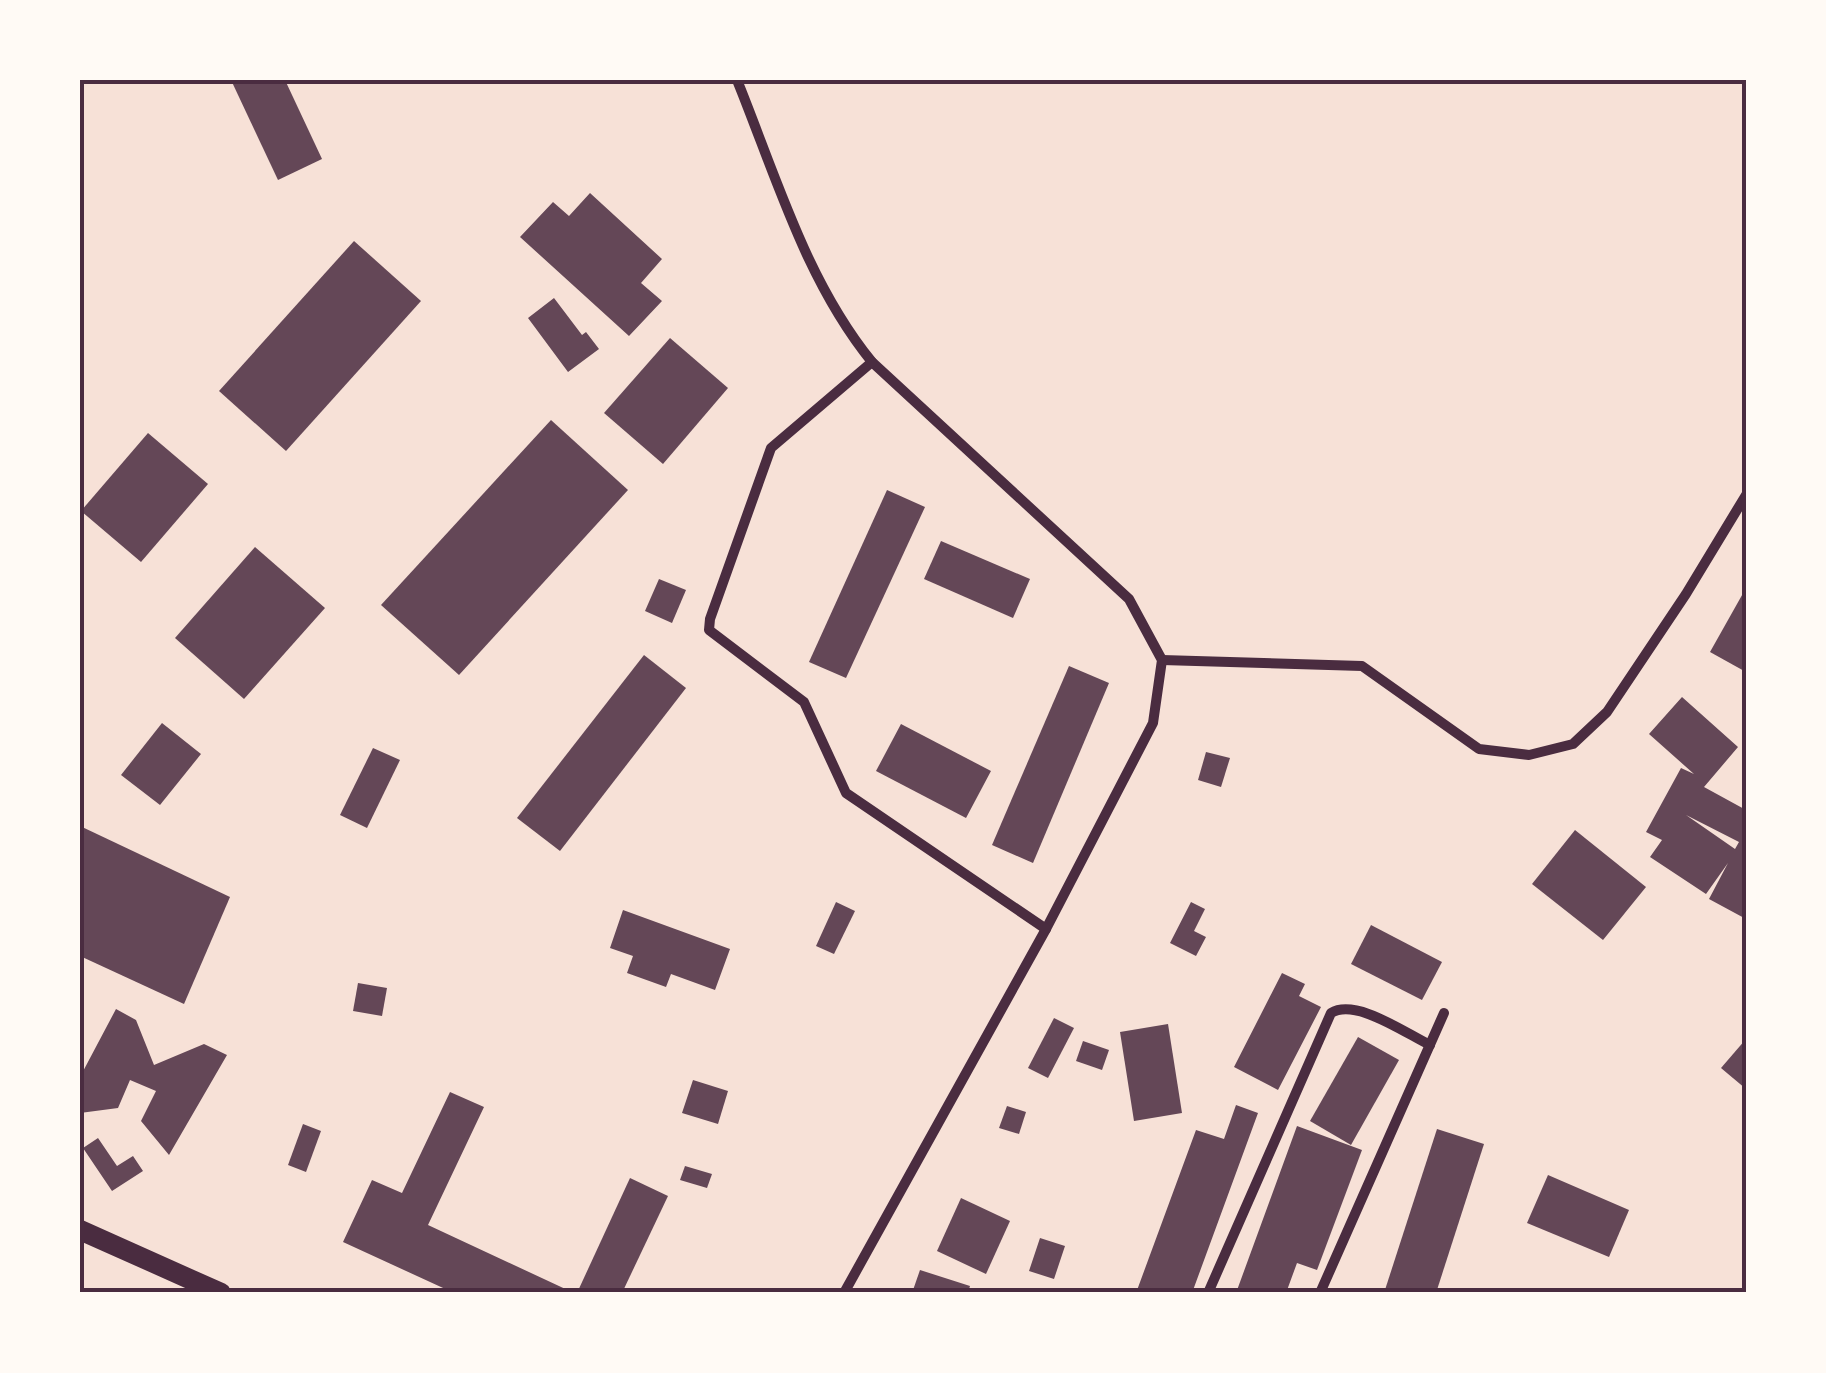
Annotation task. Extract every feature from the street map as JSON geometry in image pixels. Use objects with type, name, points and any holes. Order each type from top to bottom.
[{"type":"main road","points":[[80,1230],[221,1293]]},
{"type":"street","points":[[736,80],[816,274],[848,332],[872,362],[1129,598],[1162,660],[1153,723],[1046,929],[844,1293]]},
{"type":"street","points":[[872,362],[771,448],[709,630],[804,702],[846,793],[1046,929]]},
{"type":"street","points":[[1162,660],[1362,666],[1480,749],[1529,755],[1574,744],[1607,712],[1686,594],[1746,494]]},
{"type":"street","points":[[1208,1293],[1331,1013],[1345,1007],[1360,1010],[1430,1045]]},
{"type":"street","points":[[1324,1292],[1444,1014]]},
{"type":"building","points":[[231,80],[285,80],[322,159],[278,180]]},
{"type":"building","points":[[590,193],[662,259],[641,283],[662,301],[629,336],[520,237],[553,202],[569,216]]},
{"type":"building","points":[[354,241],[421,301],[286,451],[219,391]]},
{"type":"building","points":[[554,298],[582,335],[586,332],[599,349],[568,372],[528,318]]},
{"type":"building","points":[[670,338],[728,388],[663,464],[604,413]]},
{"type":"building","points":[[551,420],[628,490],[459,675],[381,605]]},
{"type":"building","points":[[148,433],[208,484],[141,562],[81,511]]},
{"type":"building","points":[[887,490],[925,507],[846,678],[809,662]]},
{"type":"building","points":[[941,541],[1030,579],[1013,618],[924,579]]},
{"type":"building","points":[[255,547],[325,608],[244,699],[175,638]]},
{"type":"building","points":[[659,579],[686,590],[672,623],[645,611]]},
{"type":"building","points":[[1746,588],[1746,672],[1710,652]]},
{"type":"building","points":[[644,655],[686,688],[560,851],[517,818]]},
{"type":"building","points":[[1069,666],[1109,683],[1033,863],[992,845]]},
{"type":"building","points":[[1682,697],[1738,747],[1704,787],[1746,810],[1746,919],[1709,899],[1728,863],[1706,894],[1650,857],[1662,840],[1646,832],[1681,768],[1694,774],[1649,734]],"holes":[[[1686,815],[1739,842],[1735,849]]]},
{"type":"building","points":[[162,723],[201,754],[160,805],[121,775]]},
{"type":"building","points":[[901,724],[991,771],[966,818],[876,771]]},
{"type":"building","points":[[373,748],[400,760],[367,828],[340,815]]},
{"type":"building","points":[[1206,752],[1230,758],[1221,787],[1198,780]]},
{"type":"building","points":[[80,826],[230,897],[184,1004],[80,956]]},
{"type":"building","points":[[1575,830],[1646,887],[1603,940],[1532,884]]},
{"type":"building","points":[[836,902],[855,911],[834,954],[816,946]]},
{"type":"building","points":[[1191,902],[1205,909],[1194,931],[1206,937],[1196,956],[1170,943]]},
{"type":"building","points":[[623,910],[730,949],[715,990],[671,974],[666,987],[627,973],[633,956],[610,948]]},
{"type":"building","points":[[1371,925],[1442,962],[1422,1000],[1351,964]]},
{"type":"building","points":[[1282,973],[1305,984],[1299,996],[1321,1007],[1278,1090],[1234,1067]]},
{"type":"building","points":[[358,983],[387,988],[382,1016],[353,1011]]},
{"type":"building","points":[[116,1009],[136,1020],[154,1065],[204,1044],[227,1055],[169,1155],[141,1121],[156,1091],[130,1080],[118,1108],[80,1113],[80,1077]]},
{"type":"building","points":[[1054,1018],[1074,1028],[1048,1078],[1028,1068]]},
{"type":"building","points":[[1168,1024],[1182,1113],[1134,1121],[1120,1032]]},
{"type":"building","points":[[1358,1037],[1399,1060],[1351,1145],[1310,1121]]},
{"type":"building","points":[[1746,1039],[1746,1089],[1721,1068]]},
{"type":"building","points":[[1083,1041],[1109,1050],[1102,1070],[1076,1061]]},
{"type":"building","points":[[693,1080],[728,1091],[718,1124],[682,1113]]},
{"type":"building","points":[[450,1092],[484,1107],[428,1225],[574,1293],[454,1293],[343,1242],[372,1180],[402,1193]]},
{"type":"building","points":[[1236,1105],[1258,1113],[1192,1293],[1136,1293],[1196,1130],[1224,1139]]},
{"type":"building","points":[[1007,1106],[1026,1112],[1019,1134],[999,1128]]},
{"type":"building","points":[[303,1124],[321,1131],[306,1172],[288,1165]]},
{"type":"building","points":[[1297,1126],[1362,1150],[1317,1270],[1297,1263],[1286,1293],[1236,1293]]},
{"type":"building","points":[[1437,1129],[1484,1144],[1436,1293],[1384,1293]]},
{"type":"building","points":[[98,1138],[117,1166],[133,1156],[143,1171],[112,1191],[83,1148]]},
{"type":"building","points":[[685,1166],[712,1174],[707,1188],[680,1180]]},
{"type":"building","points":[[1548,1175],[1629,1210],[1609,1257],[1527,1223]]},
{"type":"building","points":[[630,1178],[668,1196],[622,1293],[577,1293]]},
{"type":"building","points":[[961,1198],[1010,1221],[986,1274],[937,1251]]},
{"type":"building","points":[[1040,1238],[1065,1246],[1054,1279],[1029,1271]]},
{"type":"building","points":[[920,1270],[970,1286],[968,1293],[912,1293]]}]
